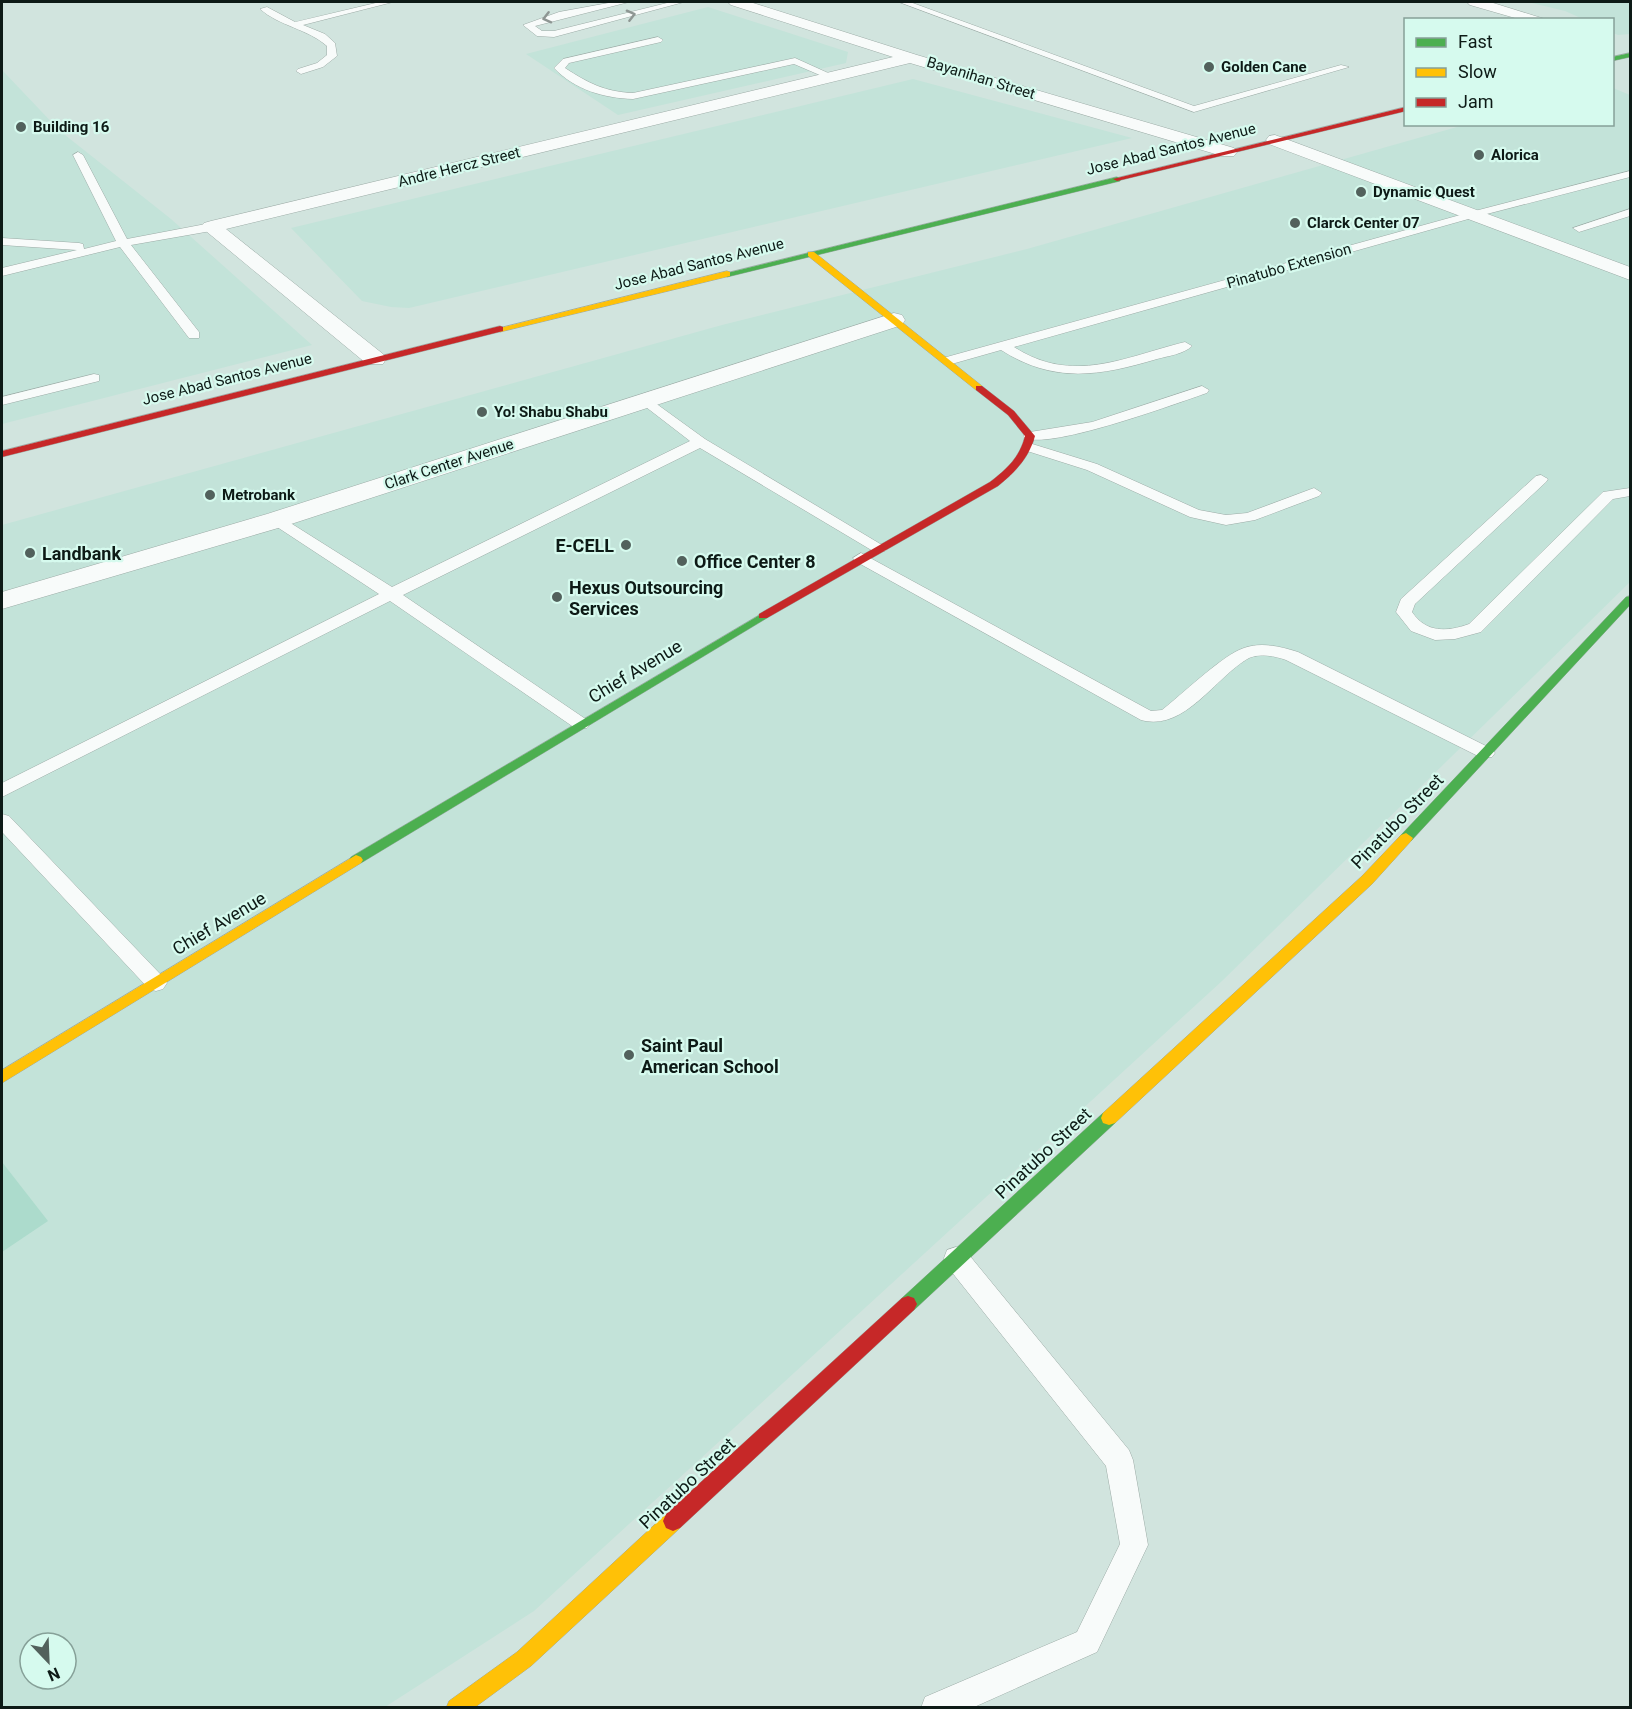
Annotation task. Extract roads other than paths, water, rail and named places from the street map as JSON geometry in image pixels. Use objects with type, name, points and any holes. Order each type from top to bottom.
[{"type":"street","name":"Bayanihan Street","points":[[736,2],[911,58],[1228,152]]},
{"type":"street","points":[[1475,2],[1534,18]]},
{"type":"street","name":"Andre Hercz Street","points":[[211,227],[911,58]]},
{"type":"street","name":"Jose Abad Santos Avenue","points":[[2,454],[375,359],[1404,109]]},
{"type":"street","points":[[1275,140],[1630,274]]},
{"type":"street","points":[[211,227],[375,359]]},
{"type":"street","points":[[811,254],[1011,413],[1030,442]]},
{"type":"street","name":"Clark Center Avenue","points":[[2,601],[276,520],[894,320]]},
{"type":"street","name":"Chief Avenue","points":[[2,1077],[582,724],[861,558],[994,484],[1011,471],[1030,442]]},
{"type":"street","name":"Pinatubo Street","points":[[456,1707],[524,1659],[1367,880],[1630,599]]},
{"type":"lane","points":[[294,25],[389,2]]},
{"type":"lane","points":[[625,2],[562,14],[528,25],[540,34],[554,34],[680,2]]},
{"type":"lane","points":[[657,2],[670,5]]},
{"type":"lane","points":[[903,2],[1194,109],[1344,67]]},
{"type":"lane","points":[[264,9],[294,25],[322,36],[332,45],[332,56],[320,64],[301,70]]},
{"type":"lane","points":[[657,40],[566,60],[559,68],[597,93],[612,96],[633,96],[795,61],[832,77]]},
{"type":"lane","points":[[78,155],[123,243],[194,335]]},
{"type":"lane","name":"Pinatubo Extension","points":[[948,362],[1475,214],[1630,174]]},
{"type":"lane","points":[[1579,228],[1630,212]]},
{"type":"lane","points":[[2,272],[123,243],[211,227]]},
{"type":"lane","points":[[2,241],[100,249]]},
{"type":"lane","points":[[1004,346],[1019,358],[1067,372],[1118,366],[1185,346]]},
{"type":"lane","points":[[2,401],[94,378]]},
{"type":"lane","points":[[1030,442],[1091,426],[1202,390]]},
{"type":"lane","points":[[646,401],[700,442],[879,548]]},
{"type":"lane","points":[[2,791],[391,594],[700,442]]},
{"type":"lane","points":[[1030,442],[1092,467],[1195,514],[1226,520],[1250,517],[1314,493]]},
{"type":"lane","points":[[1541,479],[1407,602],[1404,612],[1409,621],[1422,632],[1443,635],[1460,634],[1475,628],[1608,495],[1630,492]]},
{"type":"lane","points":[[276,520],[391,594],[582,724]]},
{"type":"lane","points":[[861,558],[1147,716],[1158,717],[1168,714],[1244,654],[1258,649],[1275,650],[1292,656],[1486,753]]},
{"type":"lane","points":[[2,821],[156,983]]},
{"type":"lane","points":[[936,1707],[1087,1642],[1134,1545],[1119,1460],[956,1258]]},
{"type":"place","name":"Golden Cane","points":[[1209,67]]},
{"type":"place","name":"Building 16","points":[[21,127]]},
{"type":"place","name":"Alorica","points":[[1479,155]]},
{"type":"place","name":"Dynamic Quest","points":[[1361,192]]},
{"type":"place","name":"Clarck Center 07","points":[[1295,223]]},
{"type":"place","name":"Yo! Shabu Shabu","points":[[482,412]]},
{"type":"place","name":"Metrobank","points":[[210,495]]},
{"type":"place","name":"E-CELL","points":[[626,545]]},
{"type":"place","name":"Landbank","points":[[30,553]]},
{"type":"place","name":"Office Center 8","points":[[682,561]]},
{"type":"place","name":"Hexus Outsourcing Services","points":[[557,597]]},
{"type":"place","name":"Saint Paul American School","points":[[629,1055]]}]
